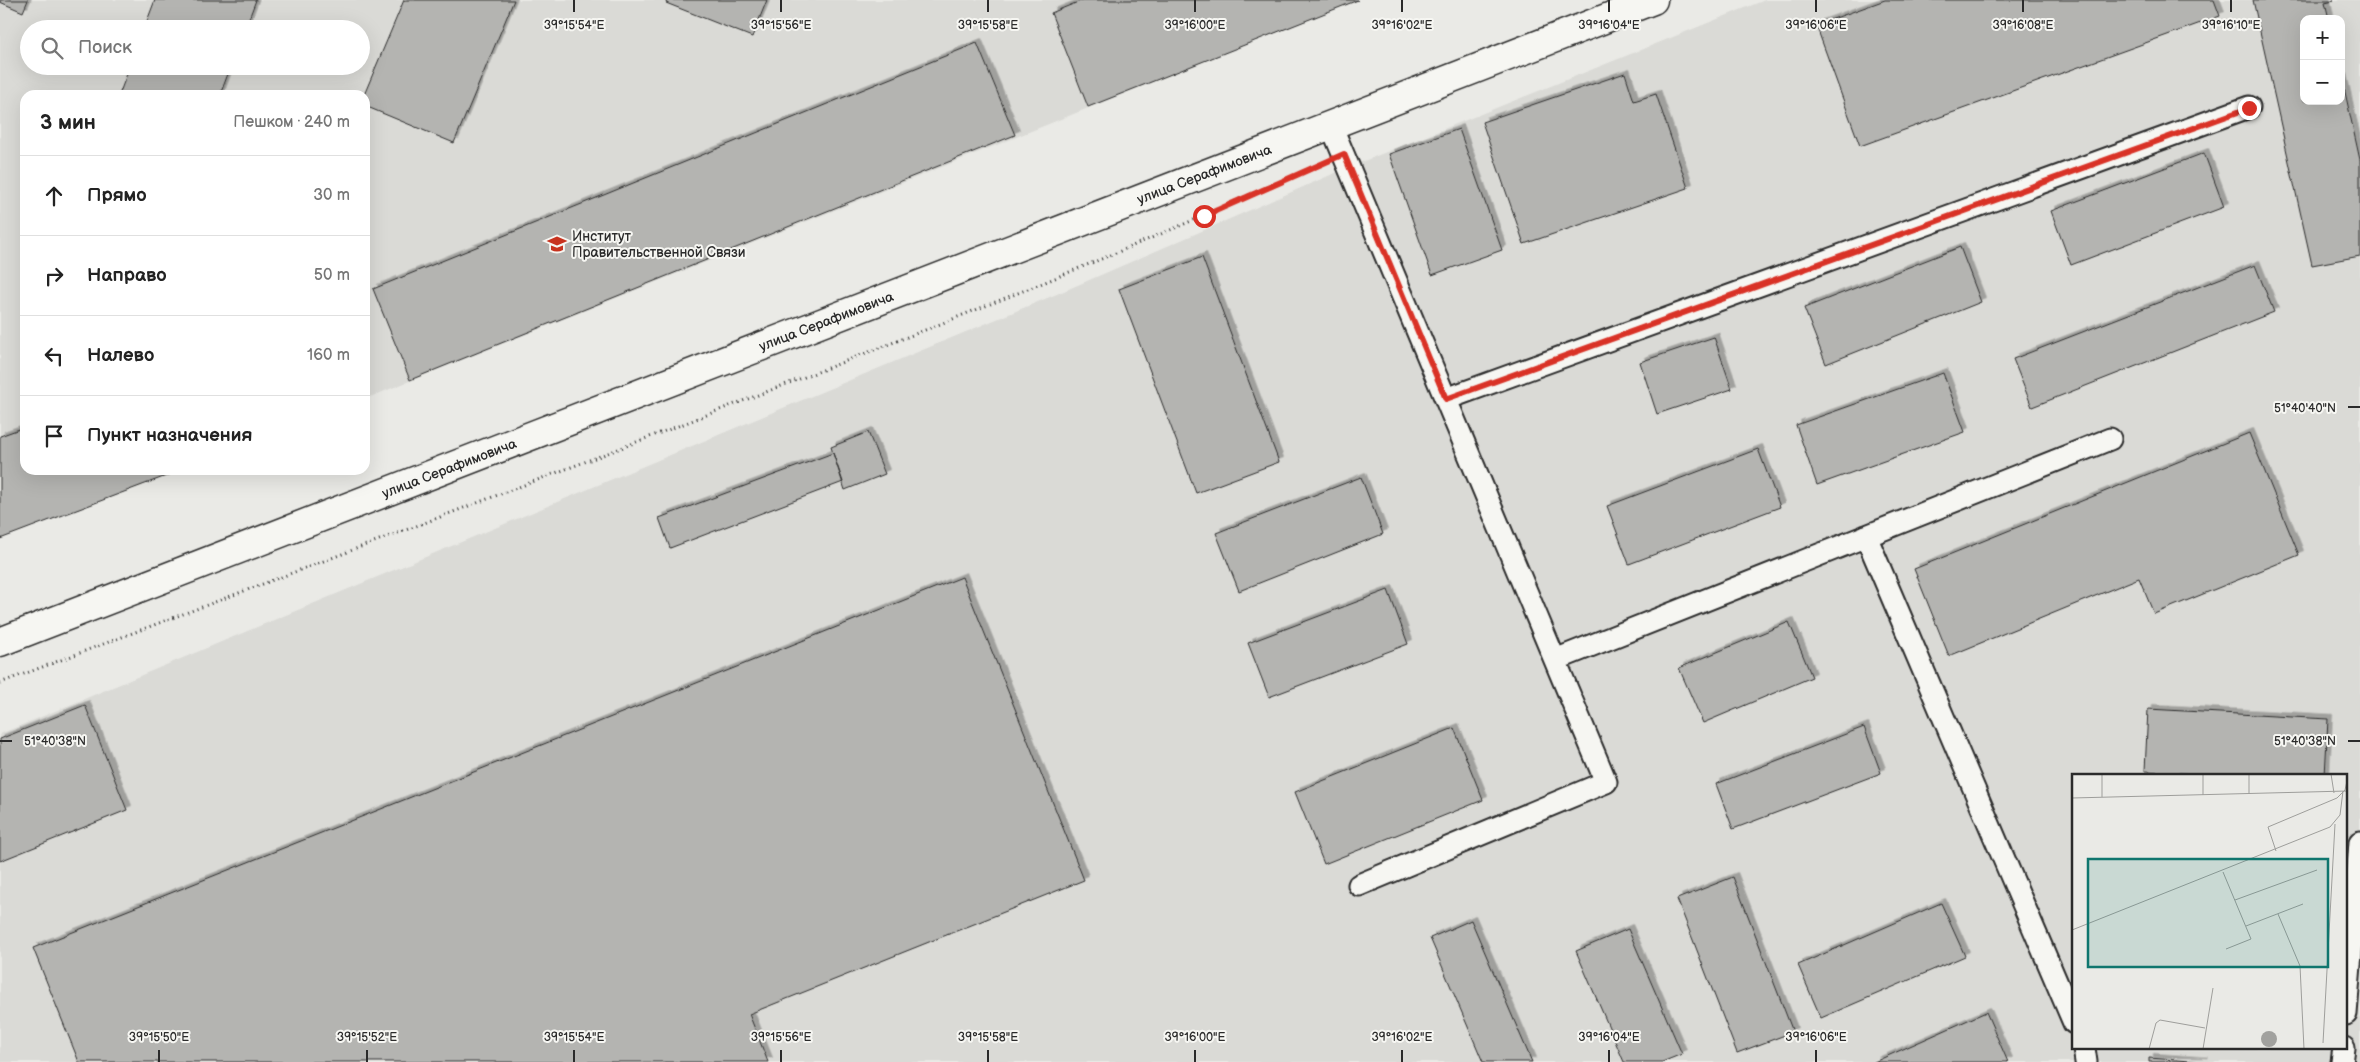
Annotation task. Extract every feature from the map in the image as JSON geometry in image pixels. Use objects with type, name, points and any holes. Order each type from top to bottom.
[{"type":"street","name":"улица Серафимовича","points":[[0,642],[1653,0]]},
{"type":"lane","points":[[1446,399],[2249,108]]},
{"type":"lane","points":[[1331,125],[1606,782],[1359,885]]},
{"type":"lane","points":[[1555,660],[2110,439]]},
{"type":"lane","points":[[1866,536],[2072,1018]]},
{"type":"lane","points":[[2348,989],[2360,842]]},
{"type":"path","points":[[0,682],[489,499],[908,337],[1204,216],[1283,181]]},
{"type":"shaded area","name":"Институт Правительственной Связи","points":[[0,0],[1357,0],[370,397],[370,90],[20,90],[20,475],[169,475],[0,539]]},
{"type":"shaded area","points":[[1765,0],[2360,0],[2360,1062],[0,1062],[0,734],[1064,291],[1349,167]]},
{"type":"building","points":[[0,0],[28,0],[23,12],[0,2]]},
{"type":"building","points":[[155,0],[256,0],[248,20],[147,20]]},
{"type":"building","points":[[404,0],[514,0],[454,143],[370,108],[370,90],[366,90]]},
{"type":"building","points":[[667,0],[767,0],[752,37],[666,3]]},
{"type":"building","points":[[1083,0],[1358,0],[1088,107],[1051,13]]},
{"type":"building","points":[[1885,0],[2214,0],[2220,16],[1860,146],[1816,25]]},
{"type":"building","points":[[2253,0],[2334,0],[2325,2],[2328,15],[2300,15],[2300,105],[2345,105],[2345,92],[2360,160],[2360,256],[2312,265]]},
{"type":"building","points":[[977,43],[1015,135],[410,380],[373,289]]},
{"type":"building","points":[[1625,73],[1634,101],[1656,94],[1688,188],[1524,244],[1482,122]]},
{"type":"building","points":[[127,75],[228,75],[222,90],[121,90]]},
{"type":"building","points":[[1459,129],[1502,250],[1432,275],[1389,154]]},
{"type":"building","points":[[2204,153],[2224,207],[2071,265],[2051,211]]},
{"type":"building","points":[[1960,247],[1981,302],[1826,364],[1804,308]]},
{"type":"building","points":[[1202,257],[1279,462],[1196,493],[1119,289]]},
{"type":"building","points":[[2255,265],[2274,312],[2032,407],[2013,359]]},
{"type":"building","points":[[1714,337],[1732,389],[1657,414],[1640,362]]},
{"type":"building","points":[[1943,373],[1965,432],[1817,485],[1796,425]]},
{"type":"building","points":[[20,429],[20,475],[169,475],[0,539],[0,436]]},
{"type":"building","points":[[868,432],[885,474],[845,490],[831,447]]},
{"type":"building","points":[[2249,433],[2299,555],[2154,614],[2139,578],[1949,656],[1914,569]]},
{"type":"building","points":[[1758,449],[1780,507],[1629,564],[1607,506]]},
{"type":"building","points":[[833,453],[843,482],[670,548],[659,518]]},
{"type":"building","points":[[1361,477],[1383,534],[1239,591],[1216,533]]},
{"type":"building","points":[[962,577],[1084,880],[749,1014],[768,1062],[79,1062],[33,948]]},
{"type":"building","points":[[1388,590],[1408,644],[1269,697],[1248,643]]},
{"type":"building","points":[[1789,622],[1812,677],[1703,723],[1679,668]]},
{"type":"building","points":[[85,705],[127,810],[0,861],[0,739]]},
{"type":"building","points":[[2148,709],[2328,719],[2325,774],[2195,774],[2145,771]]},
{"type":"building","points":[[1864,727],[1881,773],[1733,829],[1716,784]]},
{"type":"building","points":[[1454,728],[1483,800],[1324,864],[1295,792]]},
{"type":"building","points":[[1733,877],[1793,1032],[1737,1053],[1677,899]]},
{"type":"building","points":[[1941,903],[1965,956],[1821,1018],[1798,965]]},
{"type":"building","points":[[1471,920],[1532,1062],[1483,1062],[1430,938]]},
{"type":"building","points":[[1628,929],[1682,1054],[1662,1062],[1624,1062],[1576,951]]},
{"type":"building","points":[[1986,1012],[2008,1062],[1874,1062]]},
{"type":"building","points":[[2149,1058],[2204,1062],[2149,1062]]},
{"type":"place","name":"Институт Правительственной Связи","points":[[557,244]]},
{"type":"route","points":[[1204,216],[1344,154],[1446,399],[2249,108]]}]
